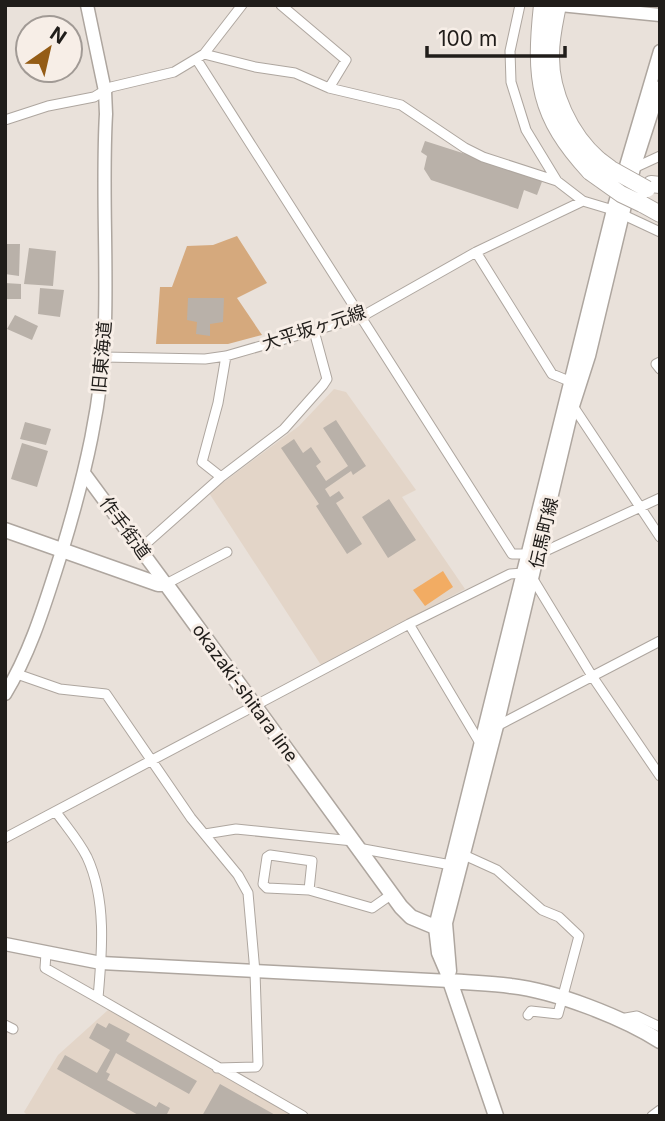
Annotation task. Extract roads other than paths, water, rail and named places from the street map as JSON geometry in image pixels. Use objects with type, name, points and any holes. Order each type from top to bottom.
[{"type":"highway","points":[[559,5],[546,15],[552,77],[557,94],[595,166],[624,190],[650,192]]},
{"type":"highway","points":[[595,166],[629,168],[660,203]]},
{"type":"highway","points":[[650,192],[660,214]]},
{"type":"main road","points":[[5,530],[158,584],[166,584]]},
{"type":"main road","name":"okazaki-shitara line","points":[[166,584],[391,894],[411,917],[435,927]]},
{"type":"main road","points":[[496,1116],[450,981],[511,986],[562,999],[618,1019],[660,1041]]},
{"type":"street","name":"旧東海道","points":[[5,694],[17,674],[44,608],[62,550],[95,427],[104,357],[107,114],[105,91],[87,5]]},
{"type":"street","points":[[5,120],[48,106],[94,97],[105,91],[174,72],[201,57],[242,5]]},
{"type":"street","points":[[281,5],[346,60],[329,88]]},
{"type":"street","points":[[520,5],[510,51],[511,82],[526,130],[557,181]]},
{"type":"street","points":[[559,5],[660,15]]},
{"type":"street","points":[[618,212],[660,51]]},
{"type":"street","points":[[201,57],[295,72],[329,88],[401,105],[483,157],[557,181],[583,201],[618,212],[660,232]]},
{"type":"street","points":[[201,57],[361,317],[512,554],[533,554],[660,498]]},
{"type":"street","points":[[629,168],[660,87]]},
{"type":"street","points":[[629,168],[660,156]]},
{"type":"street","name":"大平坂ヶ元線","points":[[104,357],[205,359],[226,356],[361,317],[476,252],[583,201]]},
{"type":"street","name":"伝馬町線","points":[[450,981],[446,923],[497,726],[569,381],[618,212]]},
{"type":"street","name":"伝馬町線","points":[[533,554],[589,356],[618,212]]},
{"type":"street","points":[[476,252],[552,373],[569,381]]},
{"type":"street","points":[[140,549],[221,477],[284,429],[323,385],[327,379],[314,331]]},
{"type":"street","points":[[221,477],[202,462],[218,403],[226,356]]},
{"type":"street","points":[[660,362],[656,364],[660,369]]},
{"type":"street","points":[[573,405],[660,537]]},
{"type":"street","name":"作手街道","points":[[84,473],[166,584]]},
{"type":"street","points":[[166,584],[227,552]]},
{"type":"street","points":[[5,838],[409,624],[510,574],[528,576],[660,776]]},
{"type":"street","name":"伝馬町線","points":[[480,743],[528,576]]},
{"type":"street","points":[[5,944],[102,962],[450,981],[438,953],[435,927],[480,743],[409,624]]},
{"type":"street","points":[[497,726],[660,641]]},
{"type":"street","points":[[17,674],[60,689],[106,694],[205,834],[238,875],[248,894],[255,972],[258,1064],[256,1067],[217,1068]]},
{"type":"street","points":[[56,812],[87,856],[96,886],[102,962],[98,998]]},
{"type":"street","points":[[205,834],[236,829],[356,845],[451,865]]},
{"type":"street","points":[[464,855],[497,870],[542,909],[559,917],[579,936],[558,1014],[531,1011],[528,1014]]},
{"type":"street","points":[[309,890],[313,861],[267,857],[264,886],[309,890],[372,908],[391,894]]},
{"type":"street","points":[[46,953],[46,968],[303,1116]]},
{"type":"street","points":[[618,1019],[637,1016],[660,1027]]},
{"type":"street","points":[[652,1116],[660,1110]]}]
